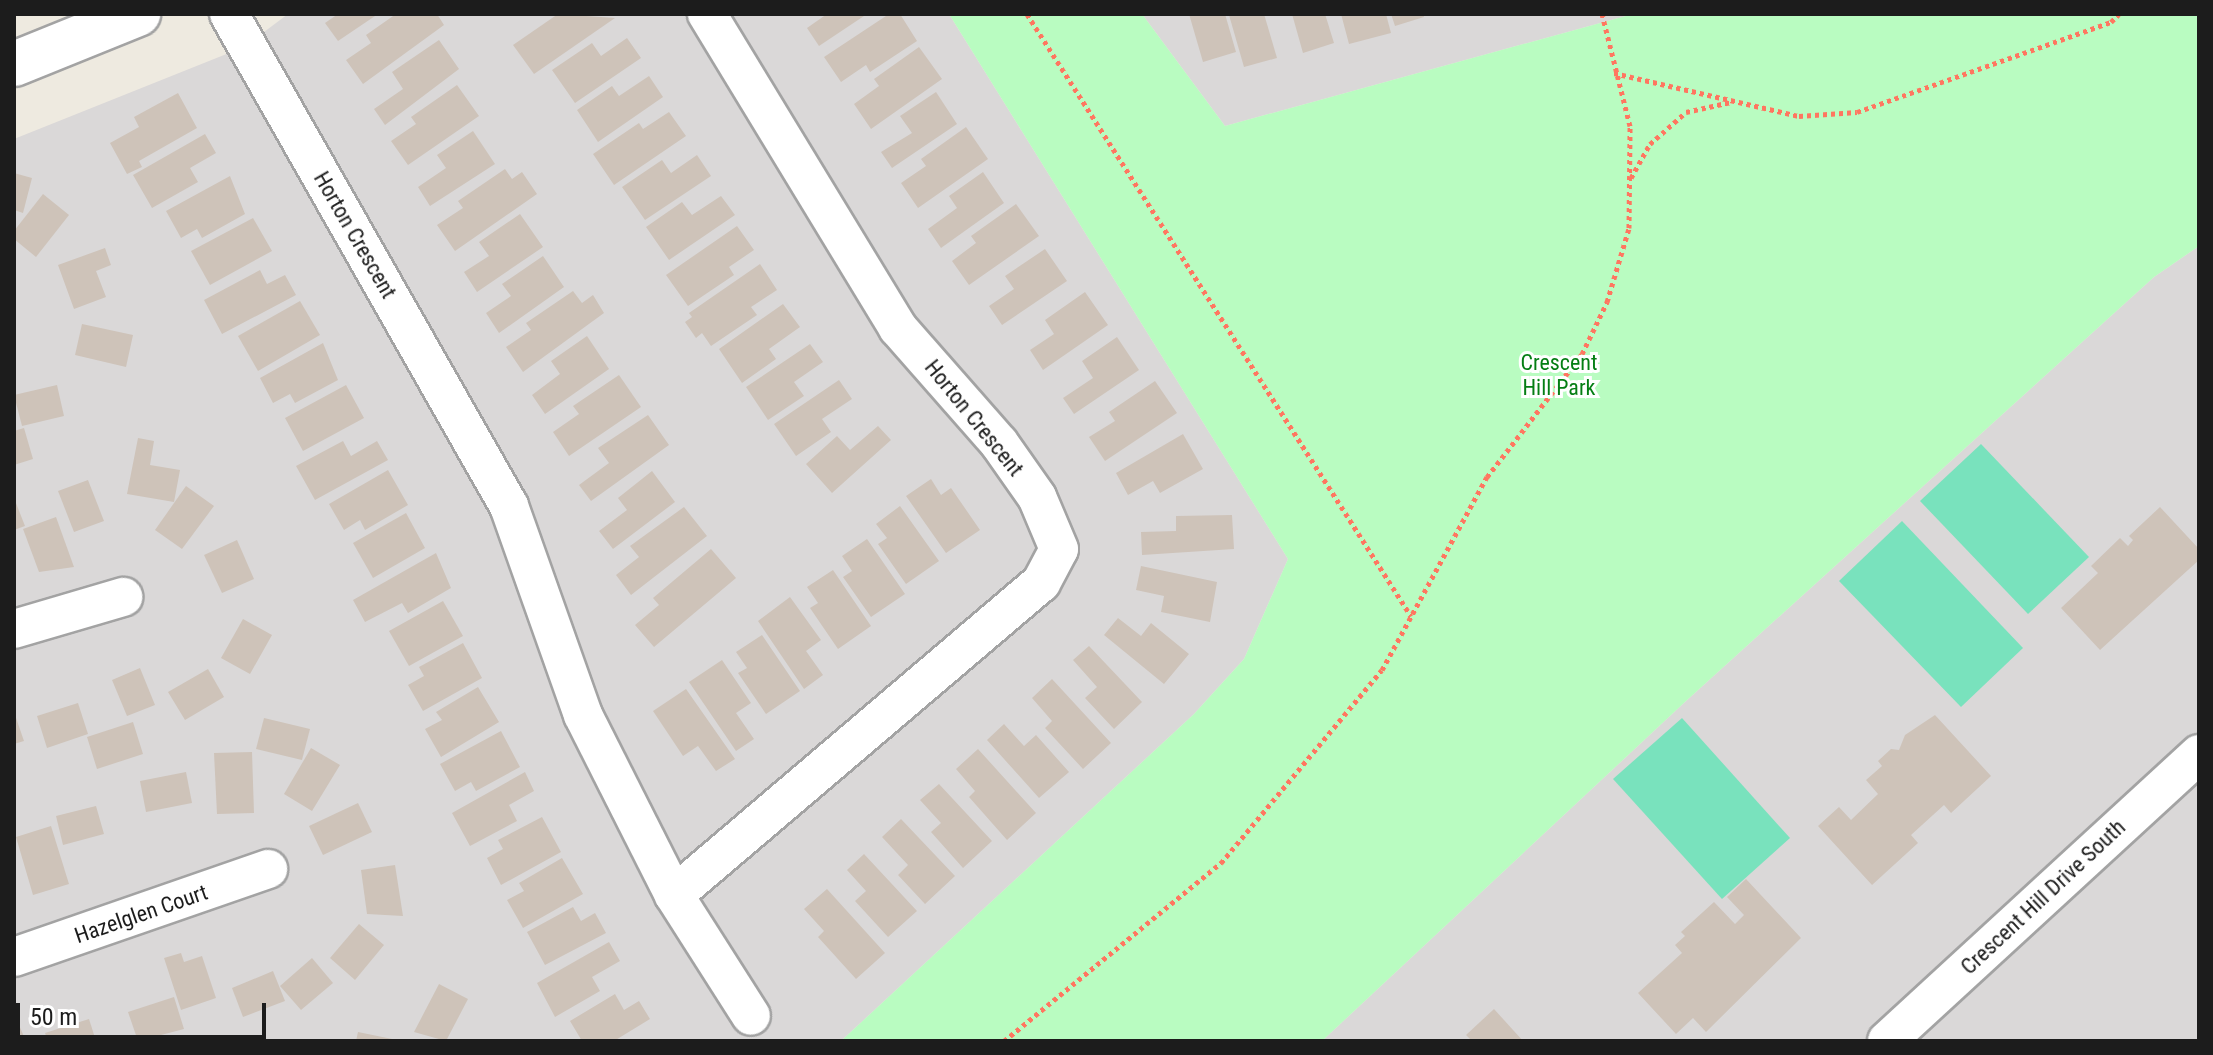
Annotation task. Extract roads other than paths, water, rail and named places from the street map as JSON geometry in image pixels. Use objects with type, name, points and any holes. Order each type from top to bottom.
[{"type":"street","points":[[14,64],[138,14]]},
{"type":"street","name":"Horton Crescent","points":[[229,14],[509,506],[583,715],[674,895],[751,1016]]},
{"type":"street","name":"Horton Crescent","points":[[674,895],[1041,583],[1059,549],[1037,497],[999,443],[898,328],[707,14]]},
{"type":"street","points":[[14,629],[123,597]]},
{"type":"street","name":"Crescent Hill Drive South","points":[[1887,1041],[2199,754]]},
{"type":"street","name":"Hazelglen Court","points":[[14,957],[268,869]]},
{"type":"park label","name":"Crescent Hill Park","points":[[1559,374]]}]
